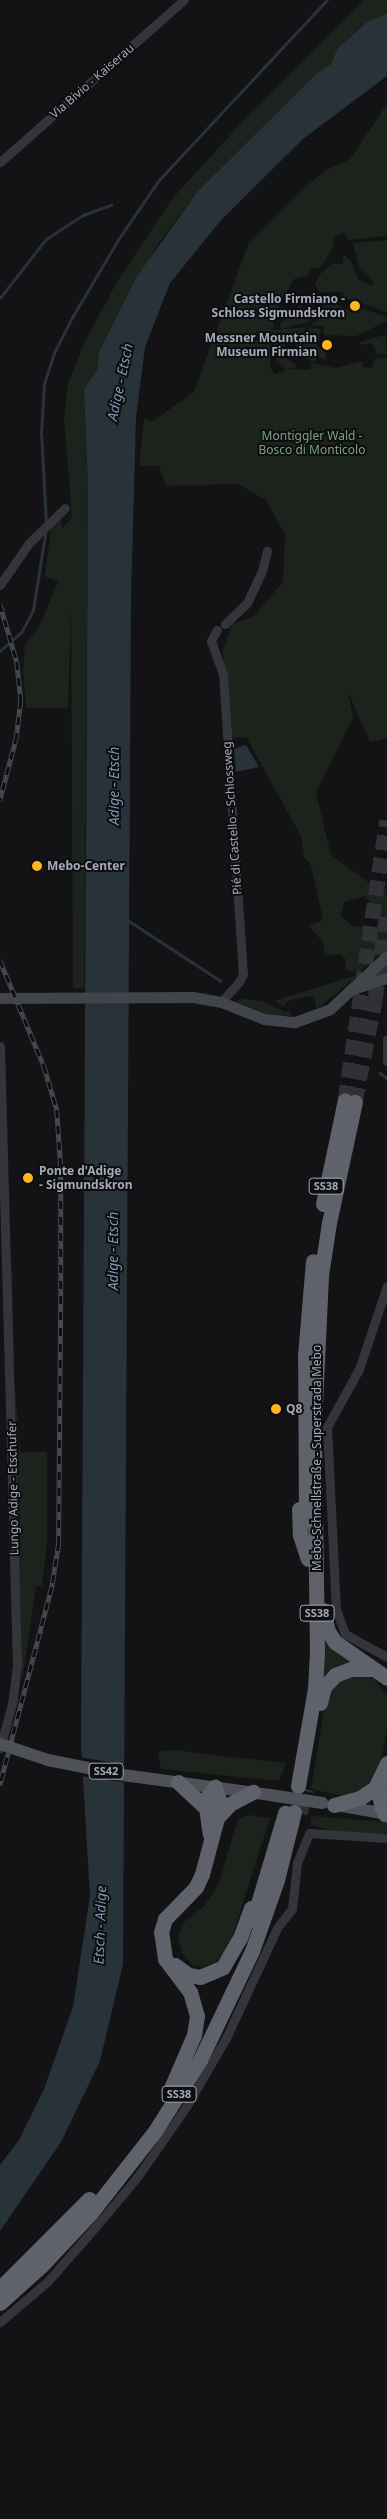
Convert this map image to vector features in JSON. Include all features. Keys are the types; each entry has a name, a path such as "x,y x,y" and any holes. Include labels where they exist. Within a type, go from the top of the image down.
{"highway":[{"name":"Mebo-Schnellstraße - Superstrada Mebo","path":"350,1101 322,1275 315,1438 317,1652 315,1689 299,1786 306,1672 308,1559 304,1407 311,1272 350,1101"},
{"path":"296,1368 303,1289 311,1272"},
{"path":"315,1438 320,1456 324,1619 328,1631 342,1649 382,1674"},
{"path":"295,1449 300,1535 308,1559"},
{"path":"299,1786 324,1687 343,1671 382,1674"},
{"path":"328,1804 368,1794 385,1773"},
{"path":"385,1773 380,1794 386,1813"},
{"path":"172,1781 206,1808"},
{"path":"171,2088 194,2035 197,2016 190,1992 170,1967 162,1950 161,1932 165,1919 196,1887 210,1834 217,1818 219,1800 215,1787 207,1793 206,1808 210,1834"},
{"path":"217,1818 230,1804 253,1792"},
{"path":"162,1950 178,1968 200,1977 216,1972 229,1961 272,1840 291,1813"},
{"name":"SS38","path":"0,2302 90,2214 176,2098 220,2023 252,1951 288,1843 291,1813"},
{"name":"SS38","path":"0,2288 82,2207 116,2166 171,2088 193,2052 230,1978 251,1928 291,1813"}],"main road":[{"path":"0,998 193,997 221,1002 264,1019 295,1022 330,1009 383,960 387,977 352,989"},
{"name":"SS42","path":"0,1746 48,1760 172,1781 386,1813"}],"street":[{"name":"Via Bivio - Kaiserau","path":"0,162 184,0"},
{"path":"0,585 39,531 65,508"},
{"path":"225,624 247,603 262,571 267,551"},
{"name":"Pié di Castello - Schlossweg","path":"216,630 211,641 224,674 243,974 239,982 221,1002"},
{"path":"387,1039 387,1061"},
{"name":"Lungo Adige - Etschufer","path":"0,1046 17,1665 13,1700 0,1746"},
{"path":"387,1286 358,1369 327,1427 336,1609 348,1637 387,1657"},
{"path":"0,2322 48,2280 104,2217 138,2176 186,2107 226,2038 276,1928 292,1908 297,1863 309,1833 319,1832 349,1837 387,1838"}],"green space":[{"path":"364,0 387,0 387,13 367,22 337,49 331,64 317,73 197,192 158,244 99,352 97,370 84,389 88,486 84,988 73,988 71,607 68,708 26,708 23,672 25,645 39,627 58,582 45,576 52,521 60,518 63,528 72,517 64,418 68,384 85,341 117,282 172,199 252,111"},
{"name":"Montiggler Wald - Bosco di Monticolo","path":"387,104 387,236 349,240 344,232 335,237 332,250 320,268 310,268 308,275 294,279 274,313 270,367 275,374 284,371 285,368 276,359 279,353 298,367 288,369 310,370 312,363 335,368 362,361 364,367 372,368 375,358 387,357 387,738 370,742 348,692 353,717 316,793 331,855 368,882 387,890 387,923 378,922 379,916 365,896 344,902 341,916 352,926 387,928 387,947 358,973 346,970 345,958 340,954 325,956 323,942 309,926 323,920 311,865 304,857 301,836 246,737 229,738 223,651 232,624 253,617 283,582 285,535 266,500 238,484 166,486 159,466 139,466 144,418 153,421 194,392 248,245 311,182 329,169 350,159"},
{"path":"387,240 387,312 344,297 342,292 319,292 315,284 321,273 333,263 343,264 343,254 351,261 358,279 373,286 373,281 360,269 353,243"},
{"path":"336,304 346,309 354,306 387,317 387,321 356,336 324,335 324,327 311,325 322,315 323,306"},
{"path":"300,305 311,315 311,321 281,329 280,324"},
{"path":"307,327 296,342 292,339 274,354 273,330"},
{"path":"309,327 321,329 317,346 325,351 327,360 317,357 315,362 291,354"},
{"path":"385,335 387,354 377,355 373,343 360,345 359,342"},
{"path":"360,974 317,1009 314,998 310,996 291,1000 285,1003 286,1007 275,1001"},
{"path":"242,999 262,1001 285,1012 291,1011 291,1016 270,1015 235,1002"},
{"path":"12,1272 14,1375 20,1452 47,1452 47,1542 42,1586 36,1586 22,1683 8,1273"},
{"path":"322,1634 353,1661 322,1678"},
{"path":"367,1676 375,1680 387,1696 387,1731 379,1771 362,1793 342,1796 311,1789 327,1692 336,1683 350,1677"},
{"path":"177,1750 286,1763 279,1781 161,1769 158,1752"},
{"path":"249,1815 270,1818 228,1950 215,1962 201,1967 192,1965 182,1953 178,1938 183,1923 205,1905 219,1883 238,1819"},
{"path":"311,1816 387,1822 387,1833 342,1833 311,1825"}],"water":[{"path":"387,13 387,76 303,139 222,219 170,283 145,347 136,417 131,598 123,1964 100,2061 61,2142 0,2231 0,2165 19,2140 44,2089 73,2007 90,1896 81,1745 88,486 84,389 97,370 99,352 136,278 197,192 317,73 331,64 337,49 367,22"},
{"path":"246,745 259,767 236,772 234,749"}],"pier":[{"path":"79,1757 128,1765 128,1783 80,1776"}],"waterway":[{"path":"46,524 41,433 44,384 55,351 73,316 118,240 159,180 327,0"},
{"path":"0,298 46,239 83,215 111,205"},
{"path":"0,651 22,631 33,610 46,529"},
{"path":"126,919 221,981"},
{"path":"380,1073 387,1078"}],"tunnel":[{"path":"345,1100 387,820"},
{"path":"355,1102 375,1000 387,913"},
{"path":"300,1813 306,1789"}],"railway":[{"path":"0,604 17,662 21,701 17,736 0,801"},
{"path":"0,960 44,1066 57,1110 61,1169 59,1543 52,1587 0,1785"}],"place":[{"name":"Castello Firmiano - Schloss Sigmundskron","path":"355,306"},
{"name":"Messner Mountain Museum Firmian","path":"327,345"},
{"name":"Mebo-Center","path":"37,866"},
{"name":"Ponte d'Adige - Sigmundskron","path":"28,1178"},
{"name":"Q8","path":"276,1409"}],"water label":[{"name":"Adige - Etsch","path":"120,382"},
{"name":"Adige - Etsch","path":"114,786"},
{"name":"Adige - Etsch","path":"113,1251"},
{"name":"Etsch - Adige","path":"100,1925"}]}
